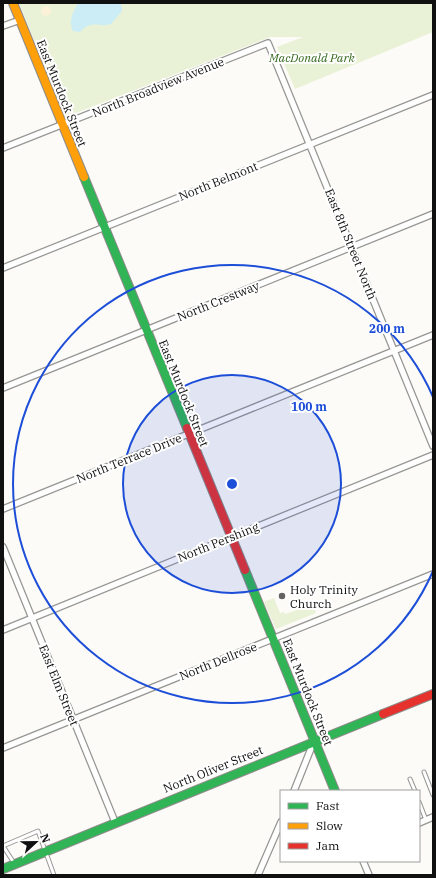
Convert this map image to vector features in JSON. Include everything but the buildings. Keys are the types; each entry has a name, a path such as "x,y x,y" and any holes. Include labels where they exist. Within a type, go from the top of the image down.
{"street":[{"name":"East Murdock Street","path":"13,3 335,790"},
{"path":"3,26 20,20"},
{"name":"North Broadview Avenue","path":"3,148 268,43"},
{"name":"East 8th Street North","path":"268,43 311,144 433,446"},
{"name":"North Belmont","path":"3,268 433,95"},
{"name":"North Crestway","path":"3,388 433,214"},
{"name":"North Terrace Drive","path":"3,510 433,335"},
{"name":"North Pershing","path":"3,630 433,455"},
{"name":"East Elm Street","path":"3,547 115,822"},
{"name":"North Dellrose","path":"3,748 433,574"},
{"name":"North Oliver Street","path":"3,869 314,740 433,694"},
{"path":"294,790 314,740"},
{"path":"420,822 433,817"},
{"path":"258,875 280,824"},
{"path":"363,862 369,875"}],"lane":[{"path":"424,772 433,795"},
{"path":"410,779 415,790"},
{"path":"420,805 426,820"},
{"path":"14,864 3,846 38,831 54,875"}],"green space":[{"name":"MacDonald Park","path":"19,3 433,3 433,32 295,89 277,47 303,37 270,37 66,117"},
{"path":"274,598 280,613 284,612 285,614 297,610 296,607 300,605 302,610 314,605 316,613 276,629 264,602"}],"sand":[{"path":"46,6 51,11 46,16 41,11"}],"water":[{"path":"78,3 121,3 122,11 111,24 92,25 84,28 80,32 73,31 71,20"}],"traffic: fast":[{"path":"84,177 187,428"},
{"path":"245,570 335,790"},
{"path":"3,869 383,714"}],"traffic: slow":[{"path":"13,3 84,177"}],"traffic: jam":[{"path":"187,428 245,570"},
{"path":"383,714 433,694"}],"place":[{"name":"Holy Trinity Church","path":"282,596"}]}
